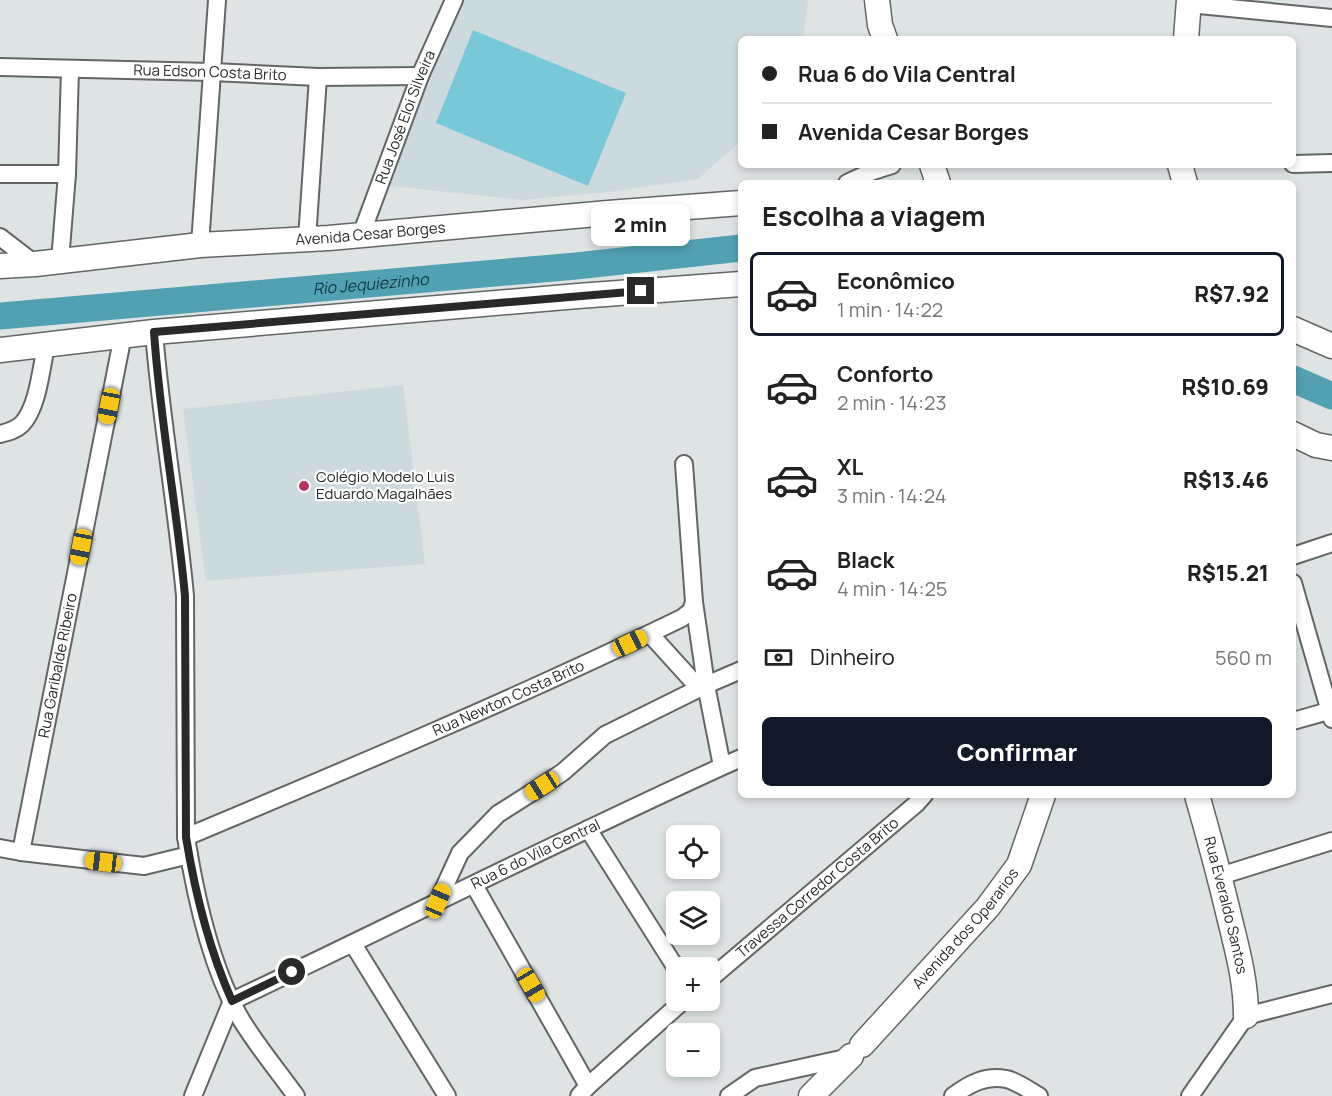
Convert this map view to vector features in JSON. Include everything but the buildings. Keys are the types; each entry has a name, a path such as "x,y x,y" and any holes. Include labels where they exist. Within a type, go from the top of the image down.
{"main road":[{"path":"877,0 884,36"},
{"path":"1186,36 1189,2"},
{"name":"Avenida Cesar Borges","path":"0,266 200,245 362,235 738,203"},
{"path":"0,350 154,332 738,284"},
{"path":"1296,330 1332,346"},
{"path":"1296,435 1316,445 1332,448"},
{"name":"Avenida dos Operarios","path":"811,1096 856,1051 988,907 1019,864 1042,798"},
{"name":"Rua Everaldo Santos","path":"1198,798 1220,876 1242,971 1246,994 1246,1016"}],"street":[{"path":"200,245 217,0"},
{"name":"Rua José Eloi Silveira","path":"362,235 420,76 454,0"},
{"path":"1189,2 1332,18"},
{"name":"Rua Edson Costa Brito","path":"0,67 318,77 420,76"},
{"path":"60,261 67,174 70,69"},
{"path":"307,239 318,77"},
{"path":"1296,164 1332,163"},
{"path":"854,180 882,168"},
{"path":"0,174 67,174"},
{"path":"0,237 35,264"},
{"path":"154,332 185,596 186,837 189,855 217,968 242,1021 296,1096"},
{"name":"Rua Garibalde Ribeiro","path":"21,852 123,335"},
{"path":"0,434 11,432 22,424 30,411 46,346"},
{"path":"684,464 703,687 722,766"},
{"path":"1296,555 1332,543"},
{"path":"1296,593 1331,713 1296,720"},
{"name":"Rua Newton Costa Brito","path":"186,837 371,759 650,634 682,618 691,610 694,602"},
{"path":"650,634 703,687"},
{"path":"438,901 460,854 498,814 562,772 604,735 738,671"},
{"name":"Rua 6 do Vila Central","path":"232,1001 738,759"},
{"name":"Travessa Corredor Costa Brito","path":"720,971 921,798"},
{"path":"588,829 669,957"},
{"path":"1220,876 1332,841"},
{"path":"0,848 144,866 189,855"},
{"path":"474,885 584,1091 672,1011"},
{"path":"353,944 447,1096"},
{"path":"1190,1096 1246,1016 1332,994"},
{"path":"193,1096 232,1001"},
{"path":"729,1096 755,1077 856,1051"},
{"path":"953,1096 983,1079 1007,1079 1039,1096"}],"shaded area":[{"path":"462,0 808,0 803,36 738,36 738,144 698,179 609,192 521,200 383,185"},
{"path":"473,30 626,93 588,186 436,123"},
{"name":"Colégio Modelo Luis Eduardo Magalhães","path":"403,385 425,564 206,581 183,409"}],"waterway":[{"name":"Rio Jequiezinho","path":"0,316 576,266 738,248"},
{"name":"Rio Jequiezinho","path":"1296,380 1332,396"}],"place":[{"name":"Colégio Modelo Luis Eduardo Magalhães","path":"304,486"}],"route":[{"path":"292,972 232,1001 217,968 191,868 186,837 185,596 154,332 641,291"}]}
